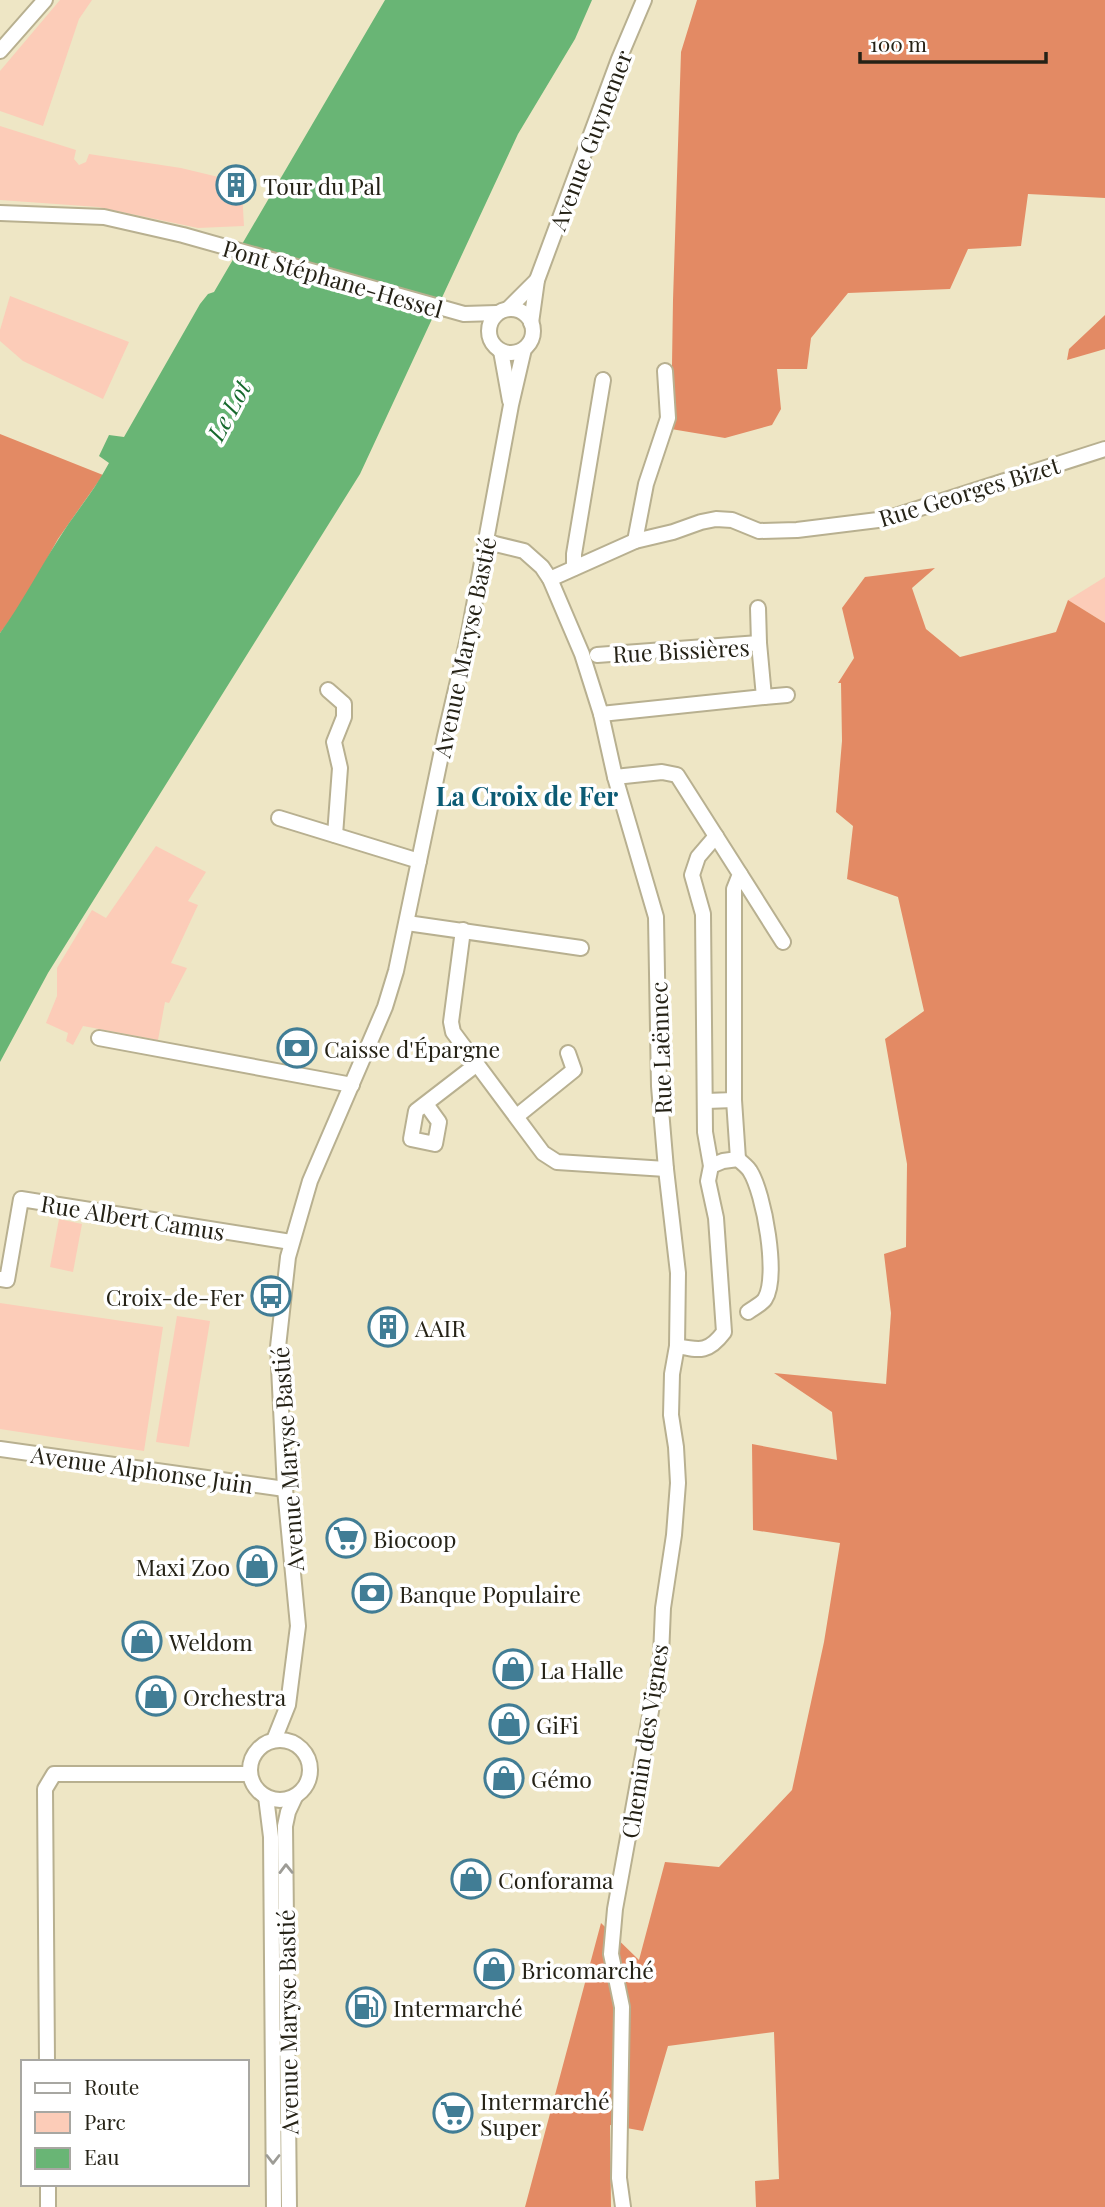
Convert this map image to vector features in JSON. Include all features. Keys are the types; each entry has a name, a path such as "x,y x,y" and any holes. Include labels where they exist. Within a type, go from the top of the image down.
{"street":[{"path":"0,51 45,0"},
{"name":"Avenue Guynemer","path":"531,323 537,280 614,72 644,0"},
{"name":"Pont Stéphane-Hessel","path":"0,213 104,217 203,241 478,319"},
{"name":"Avenue Guynemer","path":"503,311 537,280"},
{"path":"489,334 492,319 503,311"},
{"path":"503,311 522,312 531,323 531,340 524,349 513,353 501,351 491,341 478,319 503,311"},
{"name":"Avenue Maryse Bastié","path":"274,2207 271,1837 266,1797 255,1788 249,1774 249,1766 255,1752 274,1740 288,1705 299,1626 285,1489 278,1346 285,1273 291,1242 310,1181 385,1007 407,923 487,542 511,405 524,349"},
{"name":"Avenue Maryse Bastié","path":"501,351 511,405"},
{"path":"635,541 646,484 668,418 665,371"},
{"path":"574,568 574,554 603,380"},
{"name":"Rue Georges Bizet","path":"550,579 635,541 701,522 732,520 760,531 797,530 886,519 1105,449"},
{"name":"Rue Laënnec","path":"487,542 524,551 542,567 550,579 582,654 601,713 615,777 656,917 659,1086 678,1273 677,1346 672,1374 671,1415 676,1447 677,1494 663,1608"},
{"path":"758,608 759,643"},
{"name":"Rue Bissières","path":"597,654 759,643 764,696"},
{"path":"328,690 344,704 344,718 334,742 340,768 335,835"},
{"path":"601,713 787,695"},
{"path":"615,777 662,772 677,775 783,942"},
{"path":"279,818 419,861"},
{"path":"677,1346 704,1350 716,1343 724,1332 716,1218 708,1181 711,1166 705,1132 703,914 692,875 698,857 716,836"},
{"path":"740,874 734,889 734,1100 738,1159 749,1169 759,1192 768,1231 771,1284 765,1301 748,1312"},
{"path":"407,923 581,948"},
{"path":"463,930 451,1022 453,1032 543,1153 557,1162 666,1169"},
{"path":"99,1038 352,1085"},
{"path":"517,1116 574,1070 568,1053"},
{"path":"426,1104 477,1065"},
{"path":"706,1101 734,1100"},
{"path":"711,1166 738,1159"},
{"name":"Rue Albert Camus","path":"0,1279 7,1280 21,1199 291,1242"},
{"name":"Avenue Alphonse Juin","path":"0,1449 285,1489"},
{"name":"Chemin des Vignes","path":"623,2207 619,2178 622,2007 611,1954 615,1909 661,1656 663,1608"},
{"name":"Avenue Maryse Bastié","path":"288,1705 293,1743 303,1750 310,1767 308,1782 295,1797 285,1826 289,2207"},
{"path":"274,1740 293,1743"},
{"path":"47,2060 44,1788 54,1774 249,1774"},
{"path":"266,1797 280,1801 295,1797"},
{"path":"48,2186 48,2207"}],"green space":[{"path":"60,0 92,0 79,19 43,126 0,111 0,71"},
{"path":"0,126 76,150 74,159 79,165 86,162 89,154 181,168 231,180 230,190 242,191 244,226 198,228 98,207 0,200"},
{"path":"10,296 129,342 103,399 23,361 0,341 0,330"},
{"path":"1105,577 1105,623 1068,600"},
{"path":"156,846 206,872 188,901 198,905 171,963 187,968 169,1003 165,1002 158,1040 83,1026 73,1045 66,1041 68,1033 46,1023 57,996 57,968 92,910 106,918"},
{"path":"59,1219 82,1224 73,1272 50,1267"},
{"path":"0,1303 163,1327 144,1451 0,1429"},
{"path":"177,1316 210,1321 189,1447 156,1442"}],"shaded area":[{"path":"697,0 1105,0 1105,198 1028,194 1021,246 968,249 950,289 848,293 811,338 807,369 777,369 781,409 772,425 725,438 671,429 681,52"},
{"path":"1105,315 1105,349 1067,360 1069,349"},
{"path":"0,434 103,475 58,539 20,607 0,633"},
{"path":"935,568 912,588 926,629 960,657 1056,632 1068,600 1105,623 1105,2207 756,2207 755,2181 779,2179 774,2032 668,2046 643,2131 610,2125 611,2207 525,2207 601,1923 639,1960 665,1862 719,1867 792,1790 824,1642 840,1543 753,1530 752,1444 837,1460 832,1412 774,1373 886,1384 891,1313 884,1254 906,1247 907,1164 885,1039 924,1011 898,897 847,879 853,826 836,812 842,741 841,683 838,683 854,658 842,608 865,577"}],"water":[{"name":"Le Lot","path":"385,0 592,0 575,39 518,134 360,474 48,973 0,1062 0,633 109,463 99,456 109,435 124,437 200,304 208,294 214,292"}],"place":[{"name":"Tour du Pal","path":"236,185"},
{"name":"Caisse d'Épargne","path":"297,1048"},
{"name":"Croix-de-Fer","path":"271,1296"},
{"name":"AAIR","path":"388,1327"},
{"name":"Biocoop","path":"346,1538"},
{"name":"Maxi Zoo","path":"257,1566"},
{"name":"Banque Populaire","path":"372,1593"},
{"name":"Weldom","path":"142,1641"},
{"name":"La Halle","path":"513,1669"},
{"name":"Orchestra","path":"156,1696"},
{"name":"GiFi","path":"509,1724"},
{"name":"Gémo","path":"504,1778"},
{"name":"Conforama","path":"471,1879"},
{"name":"Bricomarché","path":"494,1969"},
{"name":"Intermarché","path":"366,2007"},
{"name":"Intermarché Super","path":"453,2113"}],"district":[{"name":"La Croix de Fer","path":"527,795"}]}
